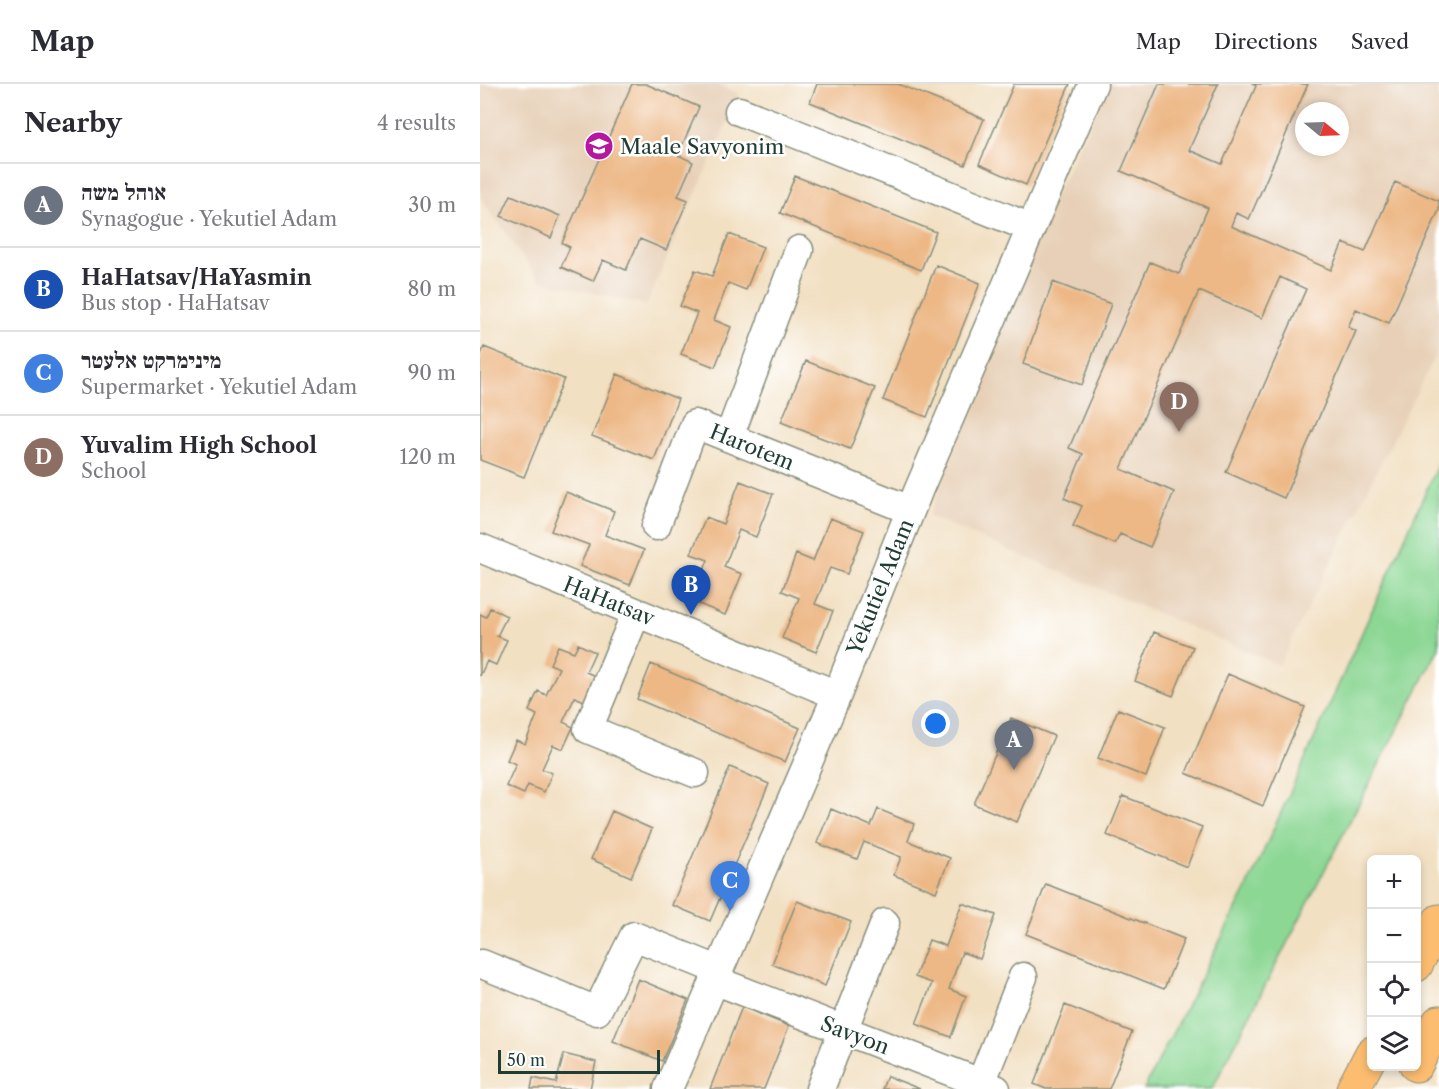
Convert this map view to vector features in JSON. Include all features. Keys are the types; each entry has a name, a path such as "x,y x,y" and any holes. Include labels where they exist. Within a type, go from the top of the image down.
{"main road":[{"path":"1417,963 1439,921"},
{"path":"1421,1056 1439,1022"},
{"path":"1353,1089 1367,1061"},
{"path":"1404,1089 1413,1071"}],"street":[{"name":"Yekutiel Adam","path":"668,1089 837,695 910,510 1029,227 1093,84"},
{"path":"739,111 1029,227"},
{"path":"729,437 799,250"},
{"name":"Harotem","path":"656,526 695,424 910,510"},
{"name":"HaHatsav","path":"480,548 837,695"},
{"path":"636,613 588,729 695,773"},
{"path":"820,1089 885,923"},
{"name":"Savyon","path":"482,964 597,1011 633,936 843,1030 988,1086"},
{"path":"988,1086 1023,977"}],"shaded area":[{"name":"Maale Savyonim","path":"480,84 714,84 740,94 646,305 540,281 480,197"},
{"path":"1110,84 1439,84 1439,348 1279,665 929,516 1043,220"}],"green space":[{"path":"1439,462 1439,648 1212,1089 1144,1089 1246,890"}],"building":[{"path":"632,84 646,84 699,107 678,155 693,162 678,196 688,200 666,250 640,239 626,270 603,260 593,281 561,267 570,247 562,243"},
{"path":"817,84 898,84 984,119 965,165 810,102"},
{"path":"1014,84 1070,84 1026,185 979,164"},
{"path":"1159,84 1218,84 1189,150 1222,164 1256,86 1253,84 1308,84 1300,102 1295,102 1295,114 1249,219 1236,213 1231,226 1331,270 1343,243 1365,252 1395,182 1439,201 1439,210 1389,323 1356,309 1348,327 1356,331 1284,498 1226,472 1306,289 1280,277 1262,318 1199,291 1121,469 1174,492 1150,547 1120,534 1115,544 1073,526 1082,506 1064,498 1083,454 1069,448 1150,262 1179,274 1208,208 1121,171"},
{"path":"795,176 936,232 921,270 780,213"},
{"path":"511,195 560,216 551,238 501,216"},
{"path":"729,234 763,247 746,290 728,283 714,320 731,327 715,367 681,354 697,313 680,306 695,270 712,276"},
{"path":"936,265 980,283 927,417 883,400"},
{"path":"1053,282 1111,304 1082,385 1023,364"},
{"path":"484,347 564,379 524,477 480,460 480,357"},
{"path":"806,361 875,388 850,449 781,422"},
{"path":"617,374 678,399 654,460 592,436"},
{"path":"740,481 773,494 756,537 739,530 724,567 742,574 725,615 692,601 708,560 691,554 706,517 723,524"},
{"path":"566,492 614,511 605,535 644,550 630,585 580,566 589,545 551,531"},
{"path":"830,518 864,531 847,574 830,568 815,604 833,611 816,652 782,638 799,598 782,591 796,554 813,561"},
{"path":"490,608 507,616 497,636 507,640 496,665 487,661 480,676 480,614 486,617"},
{"path":"1154,632 1193,647 1173,696 1135,681"},
{"path":"578,644 595,652 586,672 595,676 584,701 575,697 563,722 573,727 563,749 553,745 542,769 552,773 544,792 528,785 524,794 506,786 516,764 507,760 516,740 525,744 537,715 529,711 538,691 546,695 559,668 550,664 558,646 574,652"},
{"path":"651,664 800,728 785,762 637,699"},
{"path":"1228,674 1305,707 1263,806 1186,773"},
{"path":"1118,709 1165,727 1146,777 1098,758"},
{"path":"1011,718 1054,736 1017,822 974,804"},
{"path":"730,767 769,784 710,921 672,905"},
{"path":"1123,796 1202,827 1187,867 1107,835"},
{"path":"831,809 871,826 878,809 914,824 908,841 950,858 936,892 894,875 901,857 864,842 857,859 817,843"},
{"path":"612,811 652,829 631,877 591,859"},
{"path":"1046,884 1184,939 1164,989 1026,934"},
{"path":"797,901 851,922 825,986 772,964"},
{"path":"962,903 996,915 980,959 962,952 949,989 966,996 951,1037 916,1024 932,983 915,977 929,940 946,946"},
{"path":"638,979 688,1000 662,1061 613,1041"},
{"path":"1065,1005 1132,1032 1109,1089 1046,1089 1034,1084"},
{"path":"742,1007 789,1026 764,1089 710,1089"},
{"path":"564,1054 596,1062 590,1089 531,1089 533,1078 556,1083"},
{"path":"887,1076 920,1089 882,1089"}],"place":[{"name":"Maale Savyonim","path":"599,146"},
{"name":"Yuvalim High School","path":"1179,432"},
{"name":"HaHatsav/HaYasmin","path":"691,615"},
{"name":"אוהל משה","path":"1014,770"},
{"name":"מינימרקט אלעטר","path":"730,911"}]}
